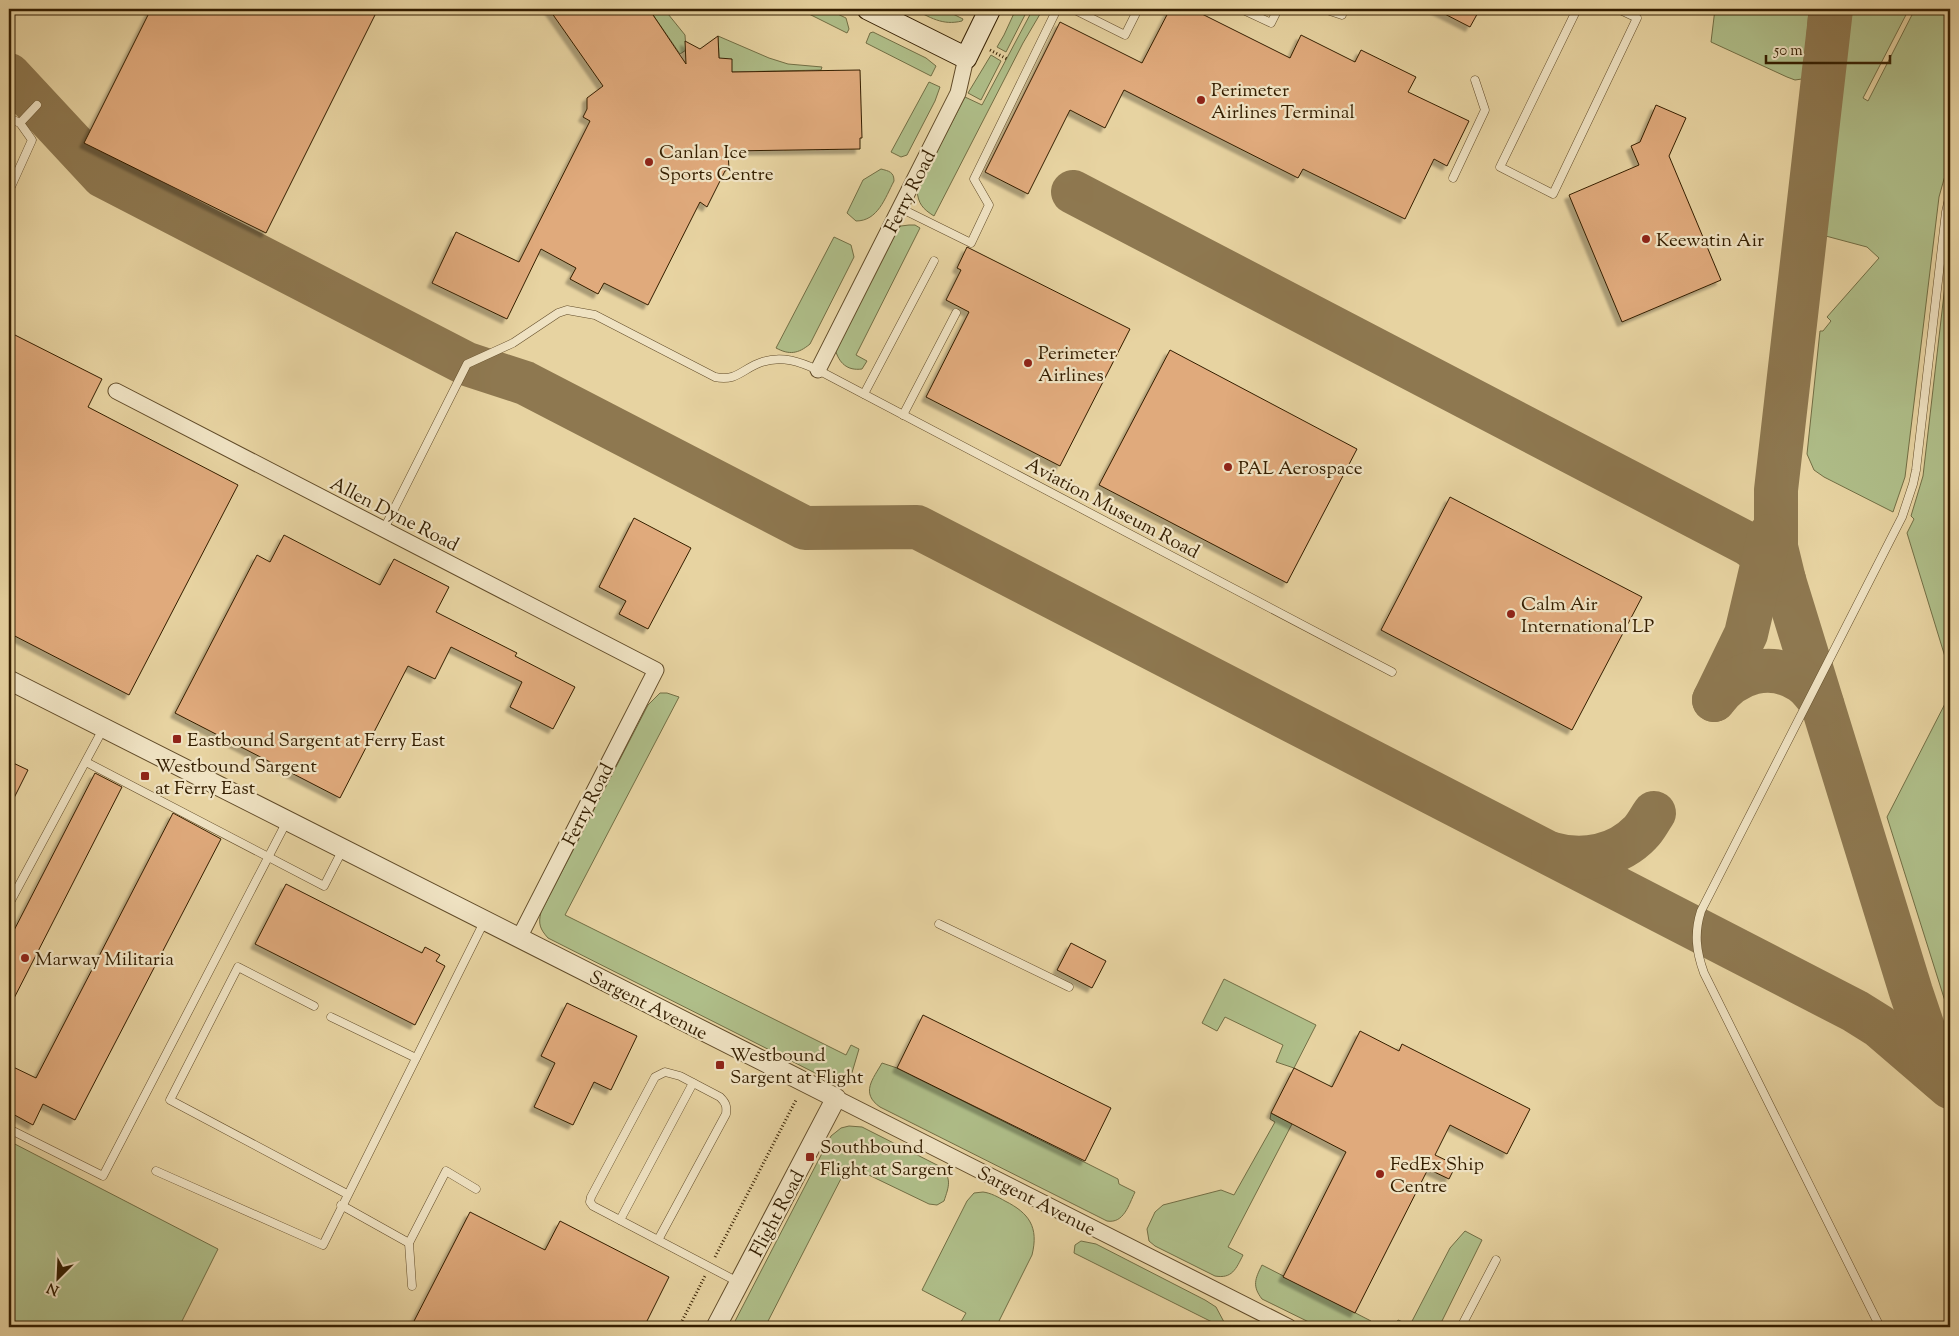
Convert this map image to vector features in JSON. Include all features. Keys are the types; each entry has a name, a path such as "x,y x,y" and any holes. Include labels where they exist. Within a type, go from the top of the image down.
{"main road":[{"path":"868,9 966,58"},
{"name":"Ferry Road","path":"966,58 990,9"}],"street":[{"name":"Ferry Road","path":"818,370 958,93 966,58"},
{"name":"Allen Dyne Road","path":"116,391 656,670"},
{"name":"Ferry Road","path":"519,938 656,670"},
{"name":"Sargent Avenue","path":"9,680 1289,1327"},
{"name":"Flight Road","path":"716,1327 836,1098"}],"lane":[{"path":"900,208 970,242 989,205 974,179 1058,9"},
{"path":"1073,9 1125,34 1138,9"},
{"path":"1241,9 1271,23 1278,9"},
{"path":"1324,9 1342,15"},
{"path":"1577,9 1500,167 1553,194 1637,18 1618,9"},
{"path":"1453,178 1485,110 1475,80"},
{"path":"20,123 36,105"},
{"path":"9,118 20,123 32,140 9,191"},
{"path":"1880,1327 1704,973 1698,958 1695,940 1696,925 1701,911 1907,505 1916,470 1946,212 1950,194"},
{"path":"864,394 934,262"},
{"name":"Aviation Museum Road","path":"384,529 467,364 513,343 567,310 595,315 715,377 725,379 735,377 751,366 772,360 796,361 818,370 1392,672"},
{"path":"903,415 956,313"},
{"path":"9,904 103,728"},
{"path":"86,762 324,886 343,849"},
{"path":"9,1128 103,1176 287,821"},
{"path":"156,1171 323,1245 485,920"},
{"path":"939,924 1069,987"},
{"path":"314,1006 238,967 170,1100 347,1194"},
{"path":"331,1017 416,1058"},
{"path":"658,1240 726,1114 727,1107 725,1101 672,1072 665,1072 655,1078 590,1202 593,1206 740,1283"},
{"path":"620,1220 693,1083"},
{"path":"412,1286 408,1243 446,1171 476,1189"},
{"path":"342,1205 408,1243"},
{"path":"1461,1327 1496,1260"}],"path":[{"path":"678,1327 796,1100"}],"green space":[{"path":"649,9 664,9 685,35 686,50 680,54"},
{"path":"799,9 827,9 846,18 849,29 847,33"},
{"path":"913,9 943,9 963,19 962,21 955,22 942,22"},
{"path":"1016,9 1028,9 1006,52 997,47"},
{"path":"1033,9 1043,9 1023,43 934,216 922,206 917,190 965,97 982,105"},
{"path":"1715,9 1809,9 1802,79 1795,80 1787,77 1711,42"},
{"path":"1849,9 1909,9 1863,98 1868,101 1915,9 1950,9 1950,165 1939,197 1905,477 1893,512 1824,477 1814,470 1807,454 1820,331 1823,331 1831,321 1827,317 1879,258 1867,247 1822,235"},
{"path":"873,32 926,58 936,66 931,76 866,43 870,33"},
{"path":"718,36 788,64 822,67 821,70 732,72 719,58"},
{"path":"991,55 1001,61 981,100 968,93"},
{"path":"929,82 940,87 935,101 907,155 901,157 891,152"},
{"path":"881,169 891,172 894,181 884,201 875,213 864,220 856,221 847,213 863,180"},
{"path":"915,225 920,228 856,355 867,361 862,369 852,369 841,362 835,349 894,233 901,226"},
{"path":"834,237 851,245 854,257 810,344 797,352 785,352 776,348"},
{"path":"1950,242 1950,673 1907,533 1914,519 1911,516 1923,476"},
{"path":"660,693 679,697 565,915 846,1055 851,1045 859,1049 851,1076 841,1083 831,1081 548,938 541,929 541,912 648,705"},
{"path":"1950,694 1950,1017 1887,817"},
{"path":"1224,979 1316,1025 1294,1068 1276,1062 1283,1045 1225,1017 1217,1031 1202,1023"},
{"path":"882,1063 897,1068 1118,1179 1119,1184 1135,1192 1128,1207 1118,1219 1107,1221 880,1107 874,1102 869,1091 872,1080"},
{"path":"1271,1113 1292,1124 1228,1247 1243,1255 1233,1272 1226,1276 1215,1276 1155,1246 1149,1241 1147,1229 1155,1212 1163,1205 1221,1190 1234,1195 1275,1122 1270,1119"},
{"path":"849,1126 862,1127 941,1167 947,1175 949,1183 944,1201 937,1205 929,1204 848,1165 765,1327 732,1327 831,1136 841,1128"},
{"path":"9,1141 218,1249 179,1327 9,1327"},
{"path":"983,1192 994,1195 1026,1216 1033,1229 1034,1245 1032,1255 996,1327 958,1327 966,1313 922,1290 967,1201 974,1193"},
{"path":"1465,1231 1482,1240 1439,1327 1394,1327 1398,1320 1410,1325 1450,1248"},
{"path":"1081,1241 1096,1244 1205,1300 1216,1307 1224,1322 1221,1326 1218,1325 1074,1253 1075,1245"},
{"path":"1262,1265 1371,1321 1369,1327 1319,1327 1262,1299 1257,1290 1256,1282"}],"building":[{"path":"151,9 378,9 266,233 84,143"},
{"name":"Canlan Ice Sports Centre","path":"549,9 649,9 686,64 685,41 700,49 718,36 719,58 732,59 732,72 860,70 862,138 860,138 860,149 728,151 729,169 725,171 707,207 700,202 648,305 604,283 598,294 570,279 576,268 541,249 507,319 432,283 456,232 519,262 590,121 583,117 587,109 587,98 603,86"},
{"path":"1170,9 1192,9 1290,58 1301,35 1355,62 1361,50 1416,77 1408,92 1469,121 1447,166 1434,159 1405,219 1303,169 1298,178 1124,90 1105,128 1070,110 1028,194 985,172 1060,22 1142,63"},
{"path":"1435,9 1480,9 1470,27"},
{"name":"Keewatin Air","path":"1656,105 1686,118 1669,156 1721,280 1622,322 1569,195 1639,165 1631,146 1640,142"},
{"name":"Perimeter Airlines","path":"967,247 1130,329 1060,466 926,397 969,312 946,300 961,270 957,268"},
{"path":"9,332 102,379 88,407 238,485 129,695 9,633"},
{"name":"PAL Aerospace","path":"1170,350 1357,449 1287,583 1099,485"},
{"name":"Calm Air International LP","path":"1450,497 1642,597 1572,730 1381,630"},
{"path":"634,518 691,548 648,629 619,614 626,601 599,587"},
{"path":"284,535 380,585 394,559 449,587 436,612 517,653 515,656 575,687 553,729 510,707 522,682 451,647 435,679 408,666 340,798 175,713 257,555 270,562"},
{"path":"9,761 28,770 9,808"},
{"path":"95,773 122,787 9,1008 9,940"},
{"path":"173,813 221,839 75,1120 43,1104 33,1125 9,1112 9,1065 36,1078"},
{"path":"286,884 422,953 425,947 440,955 436,961 445,966 415,1025 255,944"},
{"path":"1071,943 1106,961 1092,988 1057,970"},
{"path":"567,1003 637,1036 611,1090 594,1082 573,1125 534,1107 555,1063 541,1056"},
{"path":"923,1015 1111,1108 1085,1161 897,1068"},
{"name":"FedEx Ship Centre","path":"1360,1031 1399,1051 1402,1044 1530,1109 1507,1154 1450,1125 1435,1155 1456,1165 1449,1179 1428,1169 1355,1313 1283,1277 1346,1152 1271,1113 1294,1068 1332,1087"},
{"path":"470,1212 545,1250 560,1221 669,1277 644,1327 411,1327"}],"taxiway":[{"path":"1784,580 1776,547 1776,490 1831,9"},
{"path":"9,75 103,176 467,364 525,383 805,528 917,527 1855,1011 1879,1026 1950,1087"},
{"path":"1073,192 1748,544 1765,556 1784,580 1911,992 1940,1078"},
{"path":"1714,700 1746,634 1769,536"},
{"path":"1714,700 1732,682 1754,672 1765,671 1789,675 1801,681 1822,704"},
{"path":"1553,854 1576,858 1611,852 1631,841 1640,833 1654,813"}],"place":[{"name":"Perimeter Airlines Terminal","path":"1201,100"},
{"name":"Canlan Ice Sports Centre","path":"649,162"},
{"name":"Keewatin Air","path":"1646,239"},
{"name":"Perimeter Airlines","path":"1028,363"},
{"name":"PAL Aerospace","path":"1228,467"},
{"name":"Calm Air International LP","path":"1511,614"},
{"name":"Eastbound Sargent at Ferry East","path":"177,739"},
{"name":"Westbound Sargent at Ferry East","path":"145,776"},
{"name":"Marway Militaria","path":"25,958"},
{"name":"Westbound Sargent at Flight","path":"720,1065"},
{"name":"Southbound Flight at Sargent","path":"810,1157"},
{"name":"FedEx Ship Centre","path":"1380,1174"}]}
